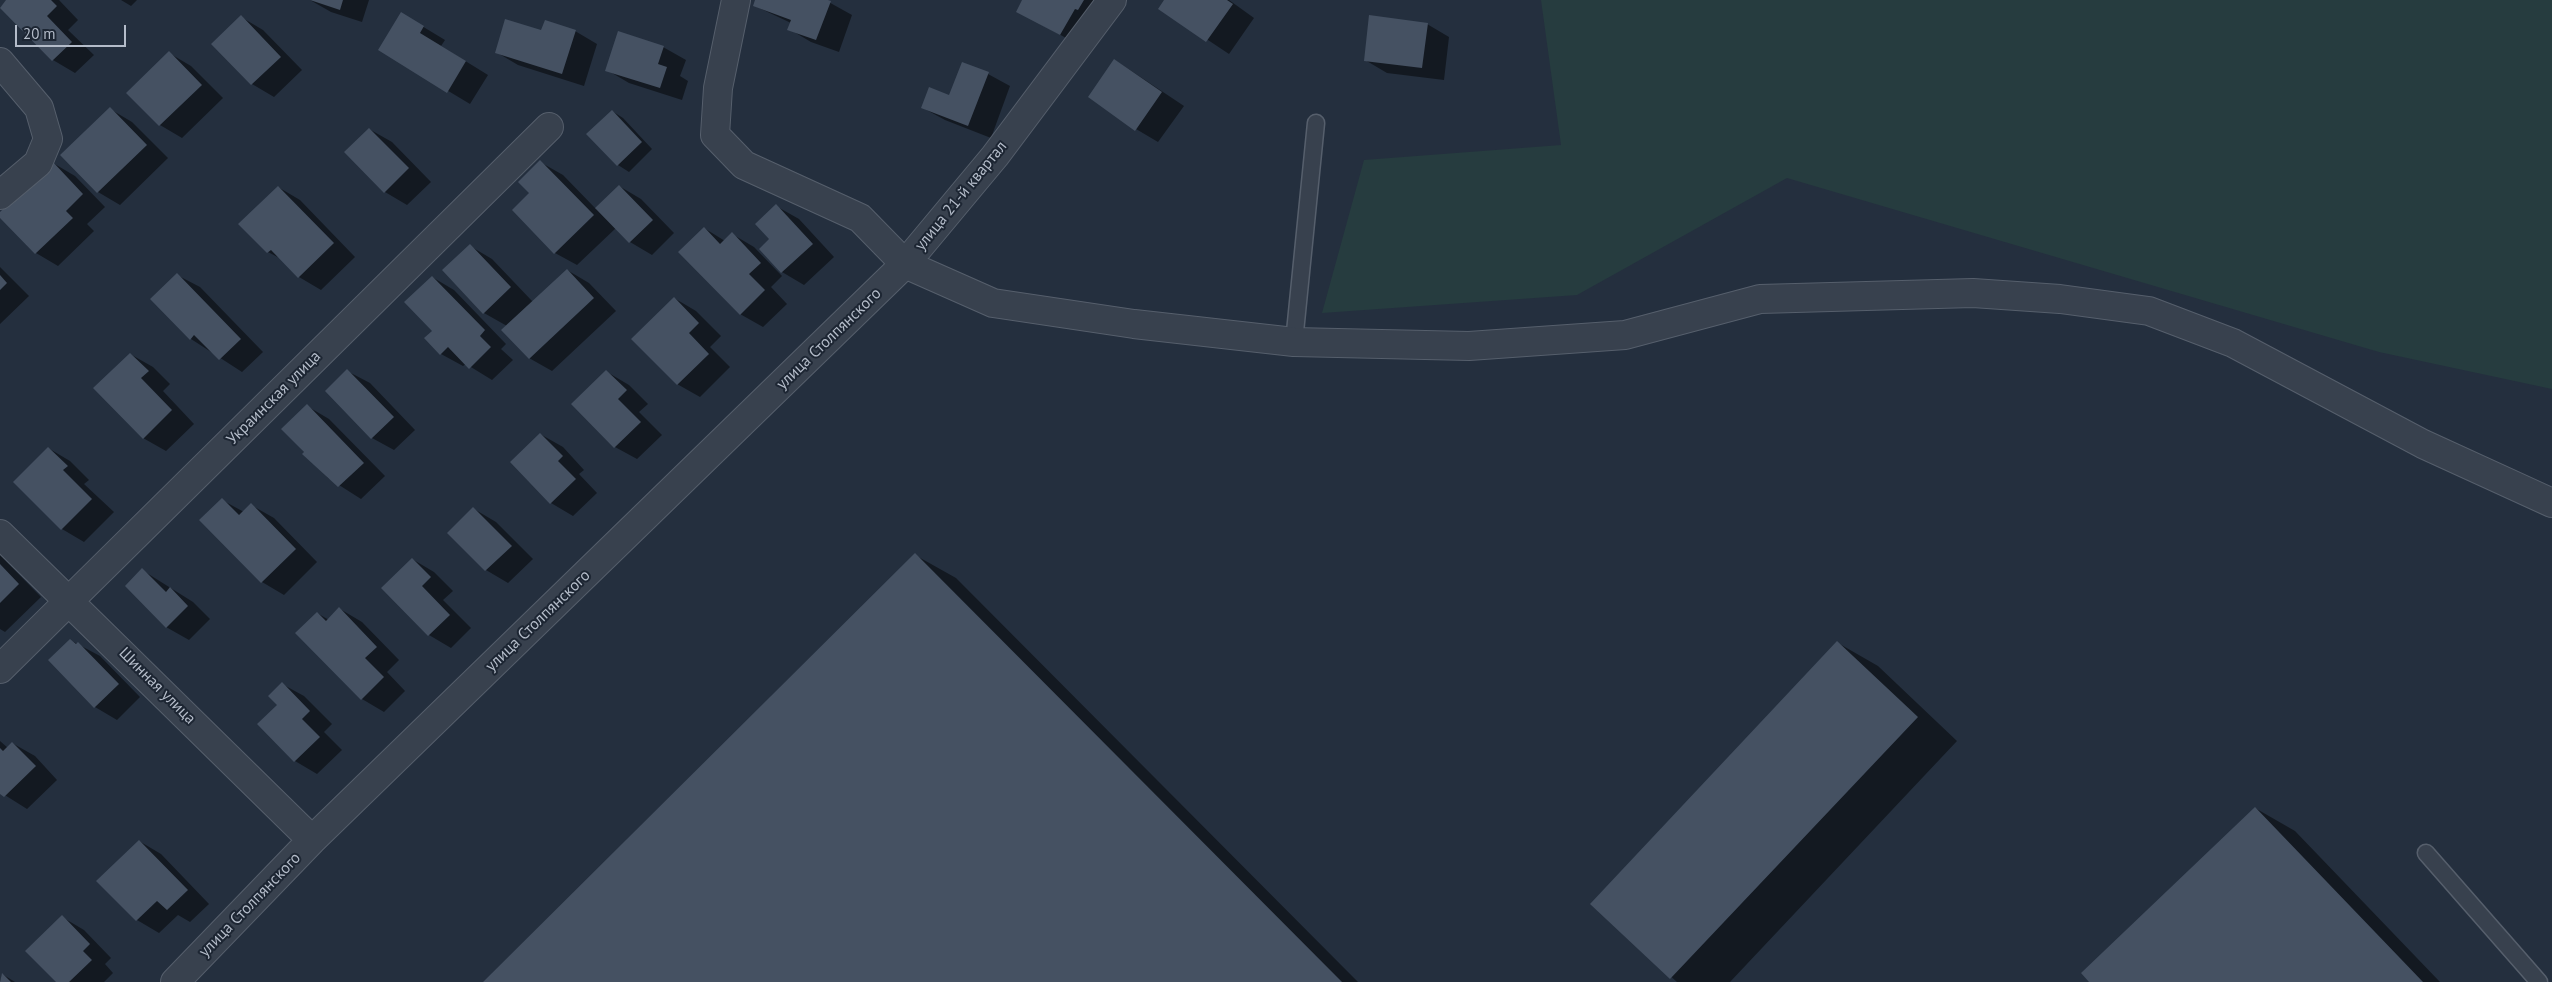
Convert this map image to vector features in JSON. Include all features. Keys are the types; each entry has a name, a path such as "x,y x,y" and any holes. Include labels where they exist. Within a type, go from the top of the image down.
{"street":[{"name":"улица 21-й квартал","path":"736,0 718,88 715,135 744,165 860,218 905,264 995,156 1112,0"},
{"path":"0,62 39,108 48,140 38,163 0,195"},
{"name":"Украинская улица","path":"0,669 549,126"},
{"path":"905,264 993,303 1134,324 1294,342 1469,346 1625,335 1760,300 1973,292 2149,310 2233,343 2423,444 2552,503"},
{"name":"улица Столпянского","path":"176,982 312,840 905,264"},
{"name":"Шинная улица","path":"0,534 70,600 312,840"}],"lane":[{"path":"1294,342 1316,123"},
{"path":"2426,854 2539,982"}],"green space":[{"path":"1541,0 2552,0 2552,389 2379,352 1787,178 1577,295 1322,313 1364,160 1561,145"}],"building":[{"path":"6,0 51,0 57,6 47,16 72,42 52,61 0,8"},
{"path":"310,0 343,0 340,10"},
{"path":"755,0 831,1 816,40 787,30 791,20 753,6"},
{"path":"1022,0 1084,0 1078,10 1075,9 1060,35 1016,12"},
{"path":"1164,0 1227,0 1233,4 1206,42 1158,9"},
{"path":"401,12 424,26 420,33 466,61 447,93 378,50"},
{"path":"241,15 281,57 251,85 211,44"},
{"path":"1369,15 1428,23 1422,68 1364,61"},
{"path":"505,19 541,30 545,20 576,30 562,74 495,53"},
{"path":"618,31 664,46 658,64 667,67 660,88 605,71"},
{"path":"169,51 202,85 159,126 126,93"},
{"path":"1114,59 1162,92 1135,131 1088,97"},
{"path":"962,62 989,72 968,126 921,108 929,87 949,95"},
{"path":"110,107 147,145 97,193 60,155"},
{"path":"612,110 642,142 617,166 586,134"},
{"path":"369,128 409,168 384,193 344,152"},
{"path":"540,160 594,215 554,254 512,210 529,193 518,182"},
{"path":"52,161 83,194 66,211 73,218 35,254 0,218 0,212"},
{"path":"619,185 653,220 629,243 595,208"},
{"path":"278,186 334,243 298,278 271,250 267,253 238,224"},
{"path":"776,204 813,244 781,273 759,249 769,239 755,224"},
{"path":"704,227 720,244 732,232 761,263 749,274 765,290 740,315 678,252"},
{"path":"470,244 511,287 483,314 442,270"},
{"path":"567,269 594,298 529,359 501,330"},
{"path":"177,273 241,339 219,360 194,335 190,340 150,299"},
{"path":"0,275 7,283 0,290"},
{"path":"432,276 485,330 480,336 491,347 469,369 448,347 440,355 424,338 432,331 404,302"},
{"path":"674,297 699,323 689,333 709,354 677,385 631,339"},
{"path":"130,353 149,371 141,378 172,410 143,439 93,388"},
{"path":"347,369 394,417 371,439 325,391"},
{"path":"606,370 627,390 618,399 641,422 614,448 571,404"},
{"path":"307,404 364,463 338,487 302,454 304,452 281,429"},
{"path":"540,433 563,456 558,461 576,479 550,504 510,462"},
{"path":"48,447 68,466 63,470 92,499 61,530 13,482"},
{"path":"222,498 239,515 251,503 296,549 261,583 199,520"},
{"path":"473,507 512,546 485,571 447,533"},
{"path":"915,553 1342,982 483,982"},
{"path":"412,558 431,577 422,586 450,615 428,636 381,588"},
{"path":"0,564 19,584 0,603"},
{"path":"142,568 166,592 170,587 188,606 166,628 125,586"},
{"path":"339,607 377,647 365,658 384,677 361,700 295,633 317,612 326,621"},
{"path":"70,639 76,644 78,642 119,684 94,708 48,660"},
{"path":"1837,641 1918,717 1670,979 1590,904"},
{"path":"282,682 310,711 302,719 320,737 294,762 257,724 277,705 268,696"},
{"path":"12,742 36,766 4,797 0,794 0,748 3,751"},
{"path":"2255,807 2423,982 2089,982 2081,973"},
{"path":"139,840 188,890 167,910 157,901 136,921 96,881"},
{"path":"62,915 90,944 83,951 92,960 69,982 56,982 25,951"},
{"path":"2,973 11,982 0,982"}]}
